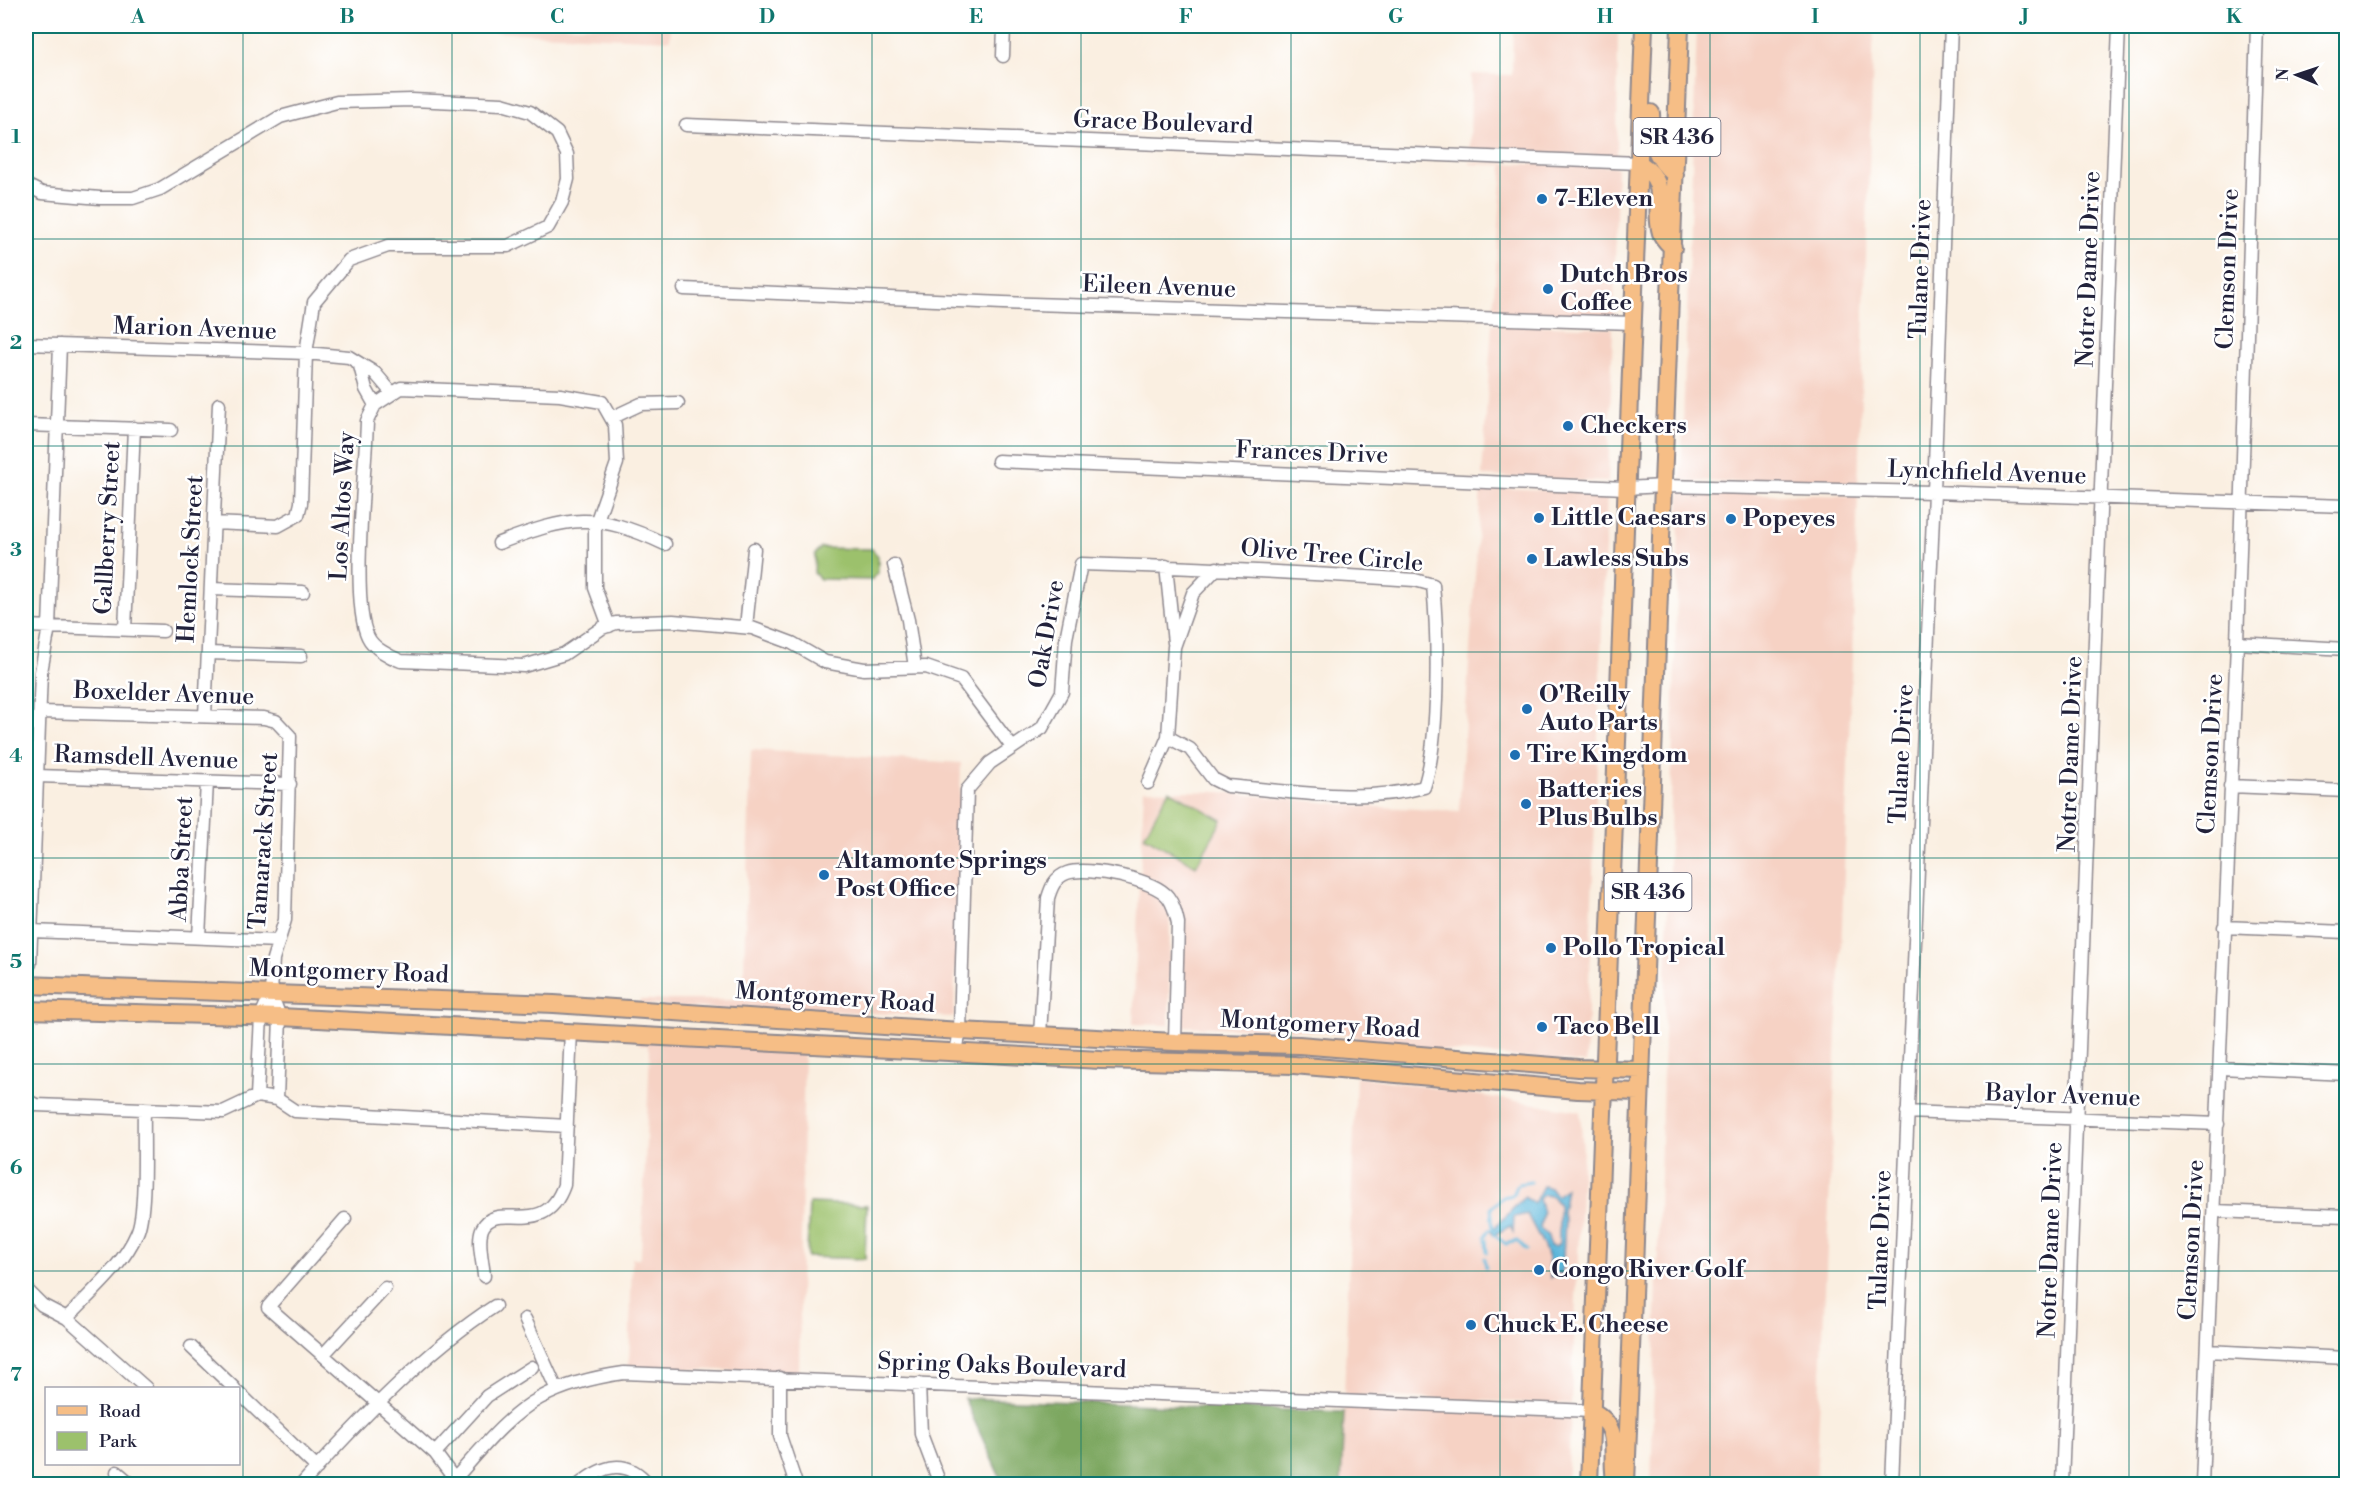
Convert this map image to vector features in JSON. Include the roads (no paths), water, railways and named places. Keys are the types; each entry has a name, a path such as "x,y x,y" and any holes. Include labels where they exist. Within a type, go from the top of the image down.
{"main road":[{"name":"SR 436","path":"1626,1485 1680,26"},
{"name":"SR 436","path":"1589,1485 1644,32"},
{"path":"1644,32 1655,148 1658,158 1675,175"},
{"path":"1640,163 1653,172 1659,186 1661,234 1673,248"},
{"name":"Montgomery Road","path":"26,985 445,1000 960,1031 1176,1042 1299,1045 1641,1070"},
{"path":"444,1025 445,1000"},
{"name":"Montgomery Road","path":"26,1010 261,1016 1101,1060 1294,1065 1640,1092"},
{"path":"730,1040 747,1017"},
{"path":"1101,1060 1124,1055 1148,1056 1162,1053 1176,1042"},
{"path":"1592,1411 1604,1417 1609,1424 1614,1441 1616,1485"}],"street":[{"path":"1003,56 1004,26"},
{"name":"Tulane Drive","path":"1892,1485 1934,492 1951,26"},
{"name":"Notre Dame Drive","path":"2062,1485 2119,26"},
{"name":"Clemson Drive","path":"2202,1485 2237,643 2257,26"},
{"path":"26,185 42,193 100,198 133,198 160,189 280,117 337,102 412,100 502,104 530,112 556,133 567,154 568,178 562,202 548,227 508,246 388,246 350,260 314,302 306,353 301,503 298,515 278,526 214,523"},
{"name":"Grace Boulevard","path":"686,125 1640,163"},
{"name":"Eileen Avenue","path":"684,289 1015,303 1633,323"},
{"name":"Marion Avenue","path":"26,344 306,353 349,357 360,366 375,373 392,393"},
{"path":"30,964 41,672 49,627 60,345"},
{"path":"360,366 366,388 375,405"},
{"name":"Los Altos Way","path":"611,417 602,402 560,395 401,388 375,405 367,422 360,605 368,638 390,657 400,661 524,666 564,654 609,626 673,621 746,627 792,643 825,662 864,669 926,667 961,679 1012,747"},
{"path":"609,626 595,588 597,519 617,463 615,424 611,417 641,404 678,403"},
{"name":"Hemlock Street","path":"205,716 219,404"},
{"path":"26,425 171,430"},
{"name":"Gallberry Street","path":"125,628 134,428"},
{"name":"Frances Drive","path":"998,461 1625,488"},
{"name":"Lynchfield Avenue","path":"1625,488 1664,486 1934,492 2346,507"},
{"path":"499,543 543,527 597,519 637,530 665,544"},
{"path":"746,627 754,549"},
{"name":"Oak Drive","path":"956,1052 960,1031 967,790 990,763 1042,728 1062,692 1066,639 1082,564 1166,566"},
{"path":"894,565 908,620 915,667"},
{"path":"1166,566 1174,648"},
{"name":"Olive Tree Circle","path":"1166,566 1415,580 1433,585 1435,690 1431,767 1424,787 1398,794 1342,795 1227,786 1213,779 1190,749 1168,737"},
{"name":"Olive Tree Circle","path":"1148,783 1168,737 1174,648 1193,593 1217,568"},
{"path":"211,589 303,592"},
{"path":"26,626 163,631"},
{"path":"2237,643 2346,648"},
{"path":"208,653 301,656"},
{"name":"Boxelder Avenue","path":"40,712 264,718 276,721 285,728"},
{"name":"Tamarack Street","path":"257,1096 261,1016 271,993 273,959 285,920 291,747 290,736 285,728"},
{"name":"Ramsdell Avenue","path":"37,776 290,784"},
{"name":"Abba Street","path":"199,938 207,782"},
{"path":"2230,786 2346,791"},
{"path":"1040,1035 1048,898 1057,879 1065,873 1075,872 1137,880 1152,885 1168,897 1176,910 1178,924 1176,1042"},
{"path":"2224,927 2346,932"},
{"path":"32,931 279,941"},
{"name":"Tamarack Street","path":"271,993 280,1017 277,1099"},
{"path":"484,1276 480,1244 482,1230 489,1220 500,1216 538,1216 558,1200 564,1185 571,1031"},
{"path":"2220,1068 2346,1074"},
{"path":"26,1100 36,1105 223,1112 257,1096 277,1099 295,1111 567,1126"},
{"path":"67,1318 125,1255 138,1232 141,1212 144,1109"},
{"name":"Baylor Avenue","path":"1907,1112 2218,1124"},
{"path":"2214,1211 2346,1216"},
{"path":"345,1219 268,1307 435,1453 454,1483"},
{"path":"323,1355 385,1288"},
{"path":"26,1289 42,1305 67,1318 144,1387"},
{"path":"303,1485 379,1405 459,1329 495,1306"},
{"path":"525,1319 558,1390"},
{"path":"191,1347 232,1387"},
{"path":"2208,1351 2346,1358"},
{"path":"435,1453 487,1396 532,1367"},
{"name":"Spring Oaks Boulevard","path":"454,1483 521,1413 538,1399 598,1377 624,1373 1592,1411"},
{"path":"780,1378 778,1417 780,1436 796,1485"},
{"path":"919,1384 921,1434 940,1485"},
{"path":"240,1394 317,1468"},
{"path":"580,1485 592,1474 607,1468 626,1468 639,1473 648,1485"},
{"path":"117,1472 130,1485"}],"water":[{"path":"1543,1186 1550,1188 1557,1196 1566,1188 1562,1212 1565,1220 1562,1276 1559,1272 1550,1278 1546,1252 1527,1214 1514,1217 1513,1232 1510,1226 1494,1235 1491,1232 1524,1197 1534,1203","holes":["1543,1195 1552,1196 1559,1205 1559,1244 1555,1247 1550,1246 1548,1236 1540,1228 1543,1213 1539,1199"]}],"waterway":[{"path":"1485,1236 1489,1230 1493,1230 1491,1208 1503,1197 1513,1195 1518,1184 1531,1182"},
{"path":"1494,1235 1506,1244 1517,1241 1526,1250"},
{"path":"1486,1239 1487,1253"},
{"path":"1485,1258 1486,1267"}],"place":[{"name":"7-Eleven","path":"1542,199"},
{"name":"Dutch Bros Coffee","path":"1548,289"},
{"name":"Checkers","path":"1568,426"},
{"name":"Little Caesars","path":"1539,518"},
{"name":"Popeyes","path":"1731,519"},
{"name":"Lawless Subs","path":"1532,559"},
{"name":"O'Reilly Auto Parts","path":"1527,709"},
{"name":"Tire Kingdom","path":"1515,755"},
{"name":"Batteries Plus Bulbs","path":"1526,804"},
{"name":"Altamonte Springs Post Office","path":"824,875"},
{"name":"Pollo Tropical","path":"1551,948"},
{"name":"Taco Bell","path":"1542,1027"},
{"name":"Congo River Golf","path":"1539,1270"},
{"name":"Chuck E. Cheese","path":"1471,1325"}]}
